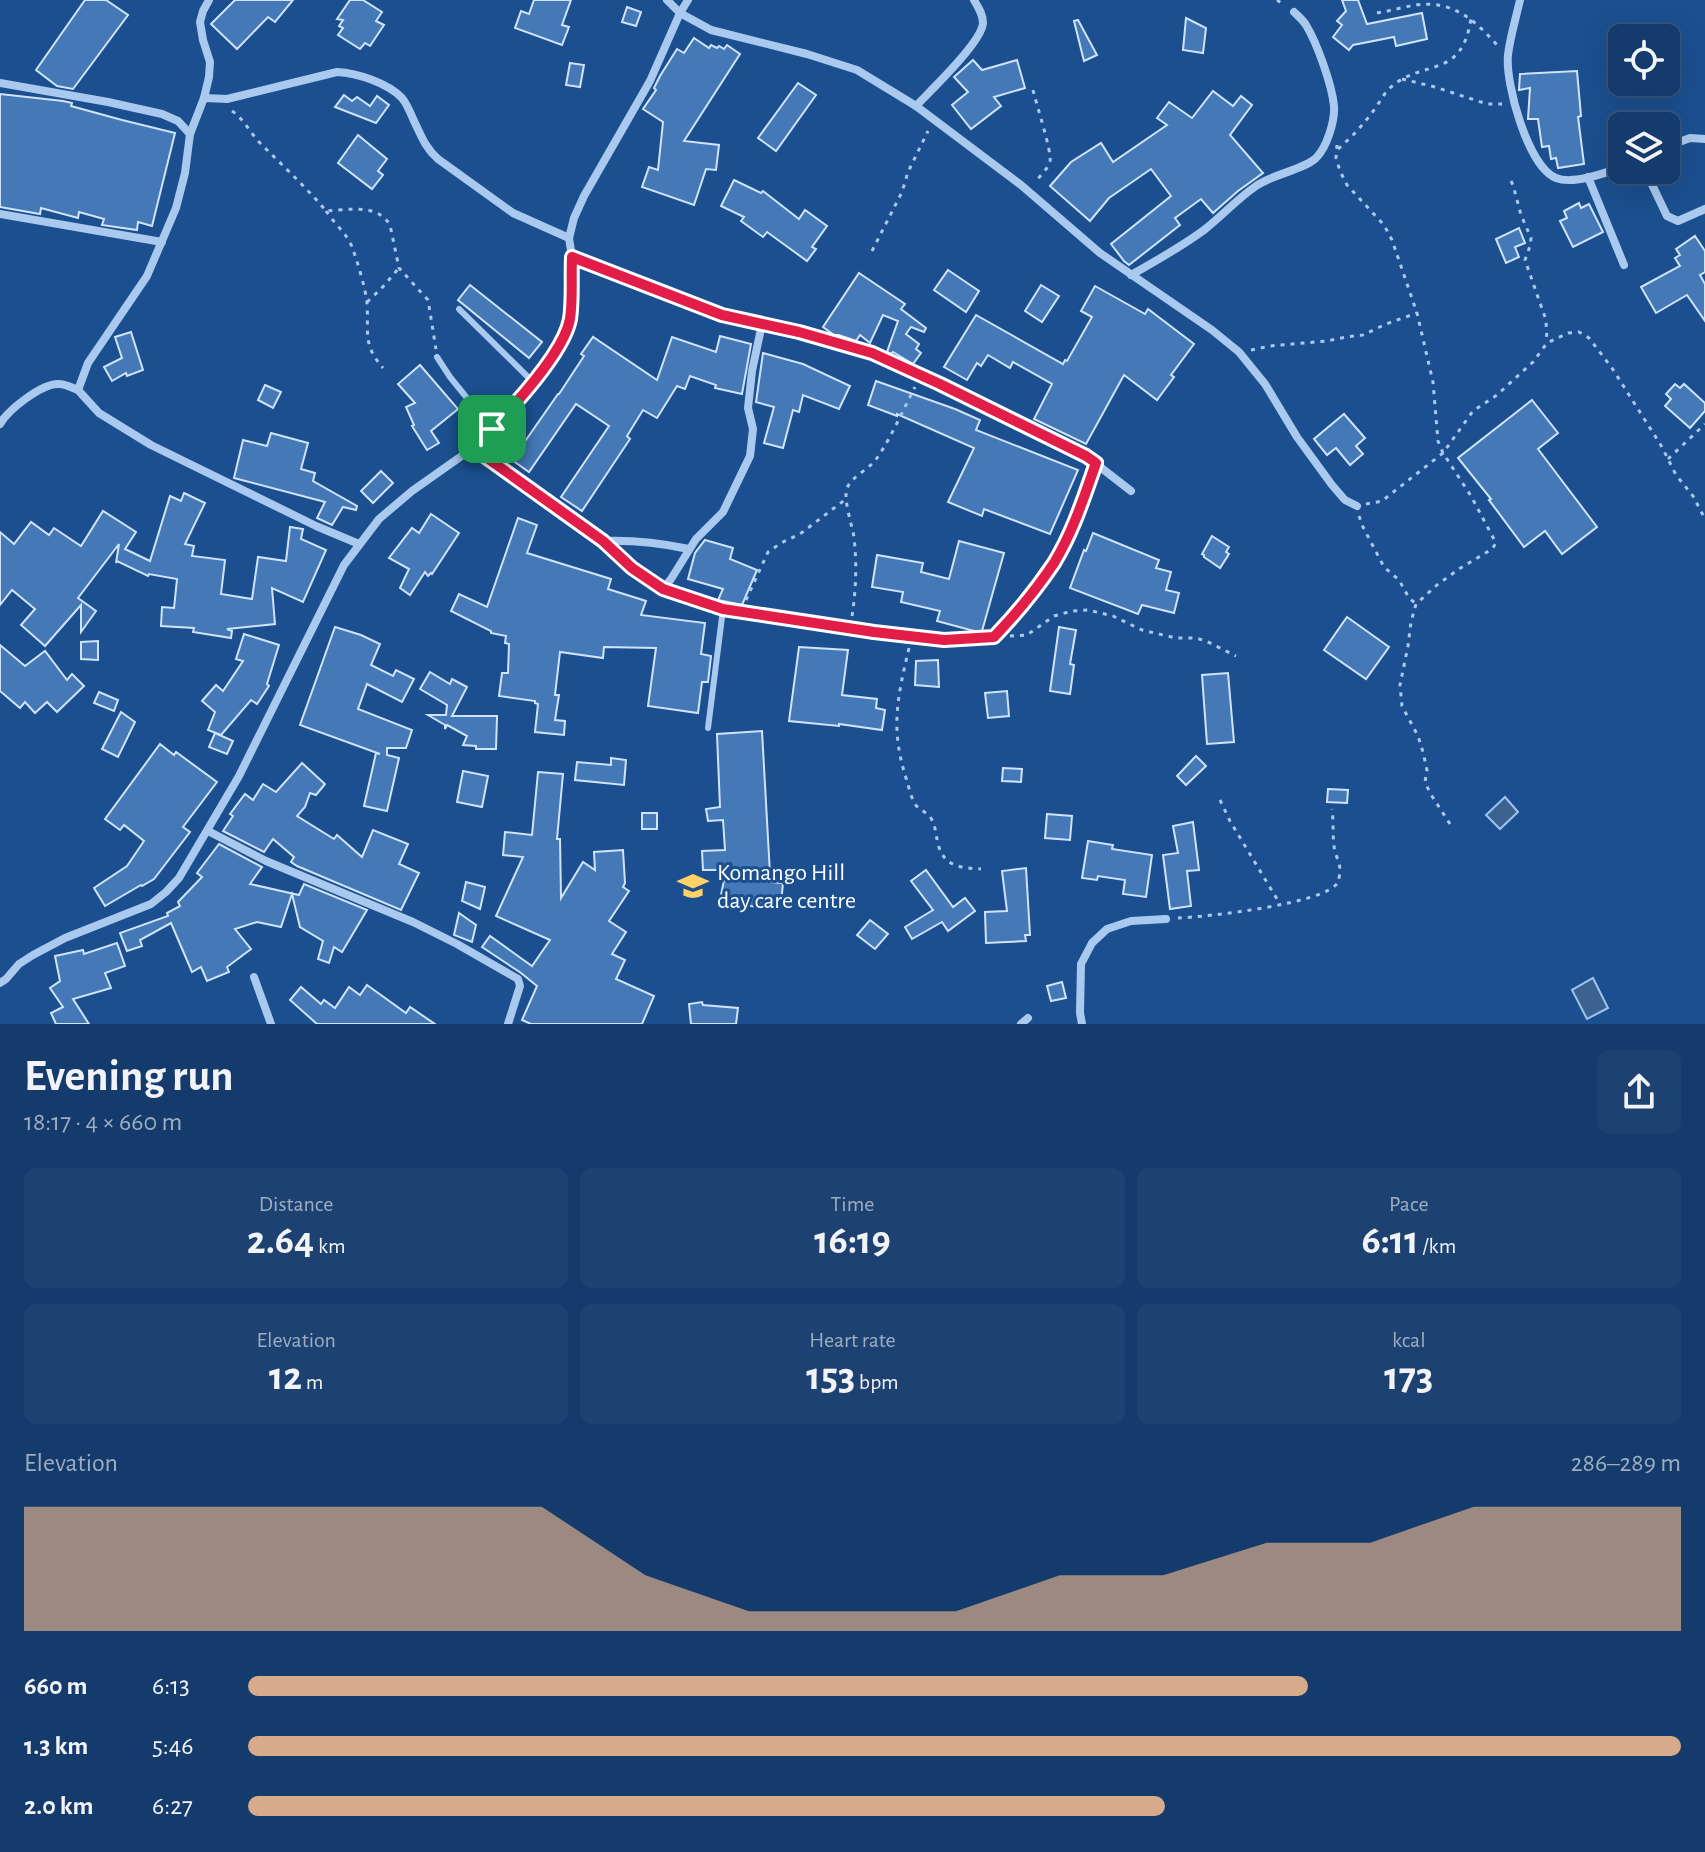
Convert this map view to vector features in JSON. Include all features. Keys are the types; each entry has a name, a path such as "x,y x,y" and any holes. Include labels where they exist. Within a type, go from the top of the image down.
{"street":[{"path":"78,390 88,363 147,276 176,208 190,134 209,77 210,62 200,22 209,0"},
{"path":"667,0 680,13 711,30 857,70 916,106 1027,191 1100,253 1239,352 1265,384 1297,437 1332,485 1345,500 1357,506"},
{"path":"0,983 19,964 55,943 151,904 179,878 258,738 344,565 359,544 379,519 412,491 473,448 560,347 570,320 572,257 569,238 574,218 650,81 688,0"},
{"path":"916,106 980,34 983,22 974,0"},
{"path":"1520,0 1508,57 1510,86 1534,158 1543,171 1568,181 1608,171"},
{"path":"1131,275 1203,230 1255,187 1272,177 1306,165 1317,157 1331,126 1334,108 1322,62 1305,23 1294,12"},
{"path":"204,98 227,99 337,72 352,73 379,83 402,98 429,152 513,213 569,238"},
{"path":"0,83 162,114 178,121 190,134"},
{"path":"1680,142 1690,138 1705,139"},
{"path":"1588,177 1624,265"},
{"path":"1652,184 1667,216 1678,221 1705,209"},
{"path":"0,214 162,242"},
{"path":"572,257 722,315 799,332 872,353 1086,456 1131,491"},
{"path":"663,589 696,539 723,512 750,456 753,429 748,408 762,324"},
{"path":"0,424 5,415 46,386 60,384 78,390 99,413 151,445 359,544"},
{"path":"473,448 603,541 632,568 663,589 723,609 944,640 994,637 1020,610 1055,561 1078,516 1096,463"},
{"path":"603,541 632,540 689,549"},
{"path":"208,831 266,861 413,922 518,979 520,986 508,1024"},
{"path":"1082,1024 1081,964 1092,943 1107,929 1131,921 1166,919"},
{"path":"254,977 271,1024"}],"lane":[{"path":"459,309 533,382"},
{"path":"437,357 492,429"},
{"path":"708,728 723,609"}],"path":[{"path":"1377,13 1417,4 1444,5 1471,18 1508,57"},
{"path":"1338,149 1356,134 1387,90 1401,79 1446,64 1469,35 1471,18"},
{"path":"1401,79 1487,104 1514,102"},
{"path":"1027,191 1050,164 1051,155 1033,90"},
{"path":"231,110 259,143 306,187 349,240 367,302 367,335 371,355 383,368"},
{"path":"872,251 933,120"},
{"path":"1331,126 1336,138 1336,158 1340,171 1347,185 1384,225 1417,313 1433,382 1438,441 1496,543 1416,604 1400,685 1402,706 1423,752 1427,770 1425,782 1450,824"},
{"path":"1511,181 1531,238 1525,260 1546,320 1547,343"},
{"path":"326,211 361,210 377,212 386,218 399,268 428,300 437,357"},
{"path":"367,302 399,268"},
{"path":"1239,352 1363,335 1417,313"},
{"path":"1416,604 1399,580 1384,567 1363,527 1357,506 1382,501 1443,453 1473,411 1497,395 1533,362 1547,343 1568,333 1579,332 1589,338 1612,368 1705,519"},
{"path":"851,628 856,571 847,488 876,460 920,375"},
{"path":"1668,459 1705,424"},
{"path":"742,612 768,552 810,527 847,498"},
{"path":"994,637 1027,635 1054,616 1088,610 1113,616 1142,630 1206,641 1236,656"},
{"path":"911,636 896,709 898,755 916,805 930,815 941,854 946,861 963,868 981,869"},
{"path":"1220,800 1280,904"},
{"path":"1166,919 1280,904 1329,891 1339,880 1340,869 1335,850 1332,809"}],"water":[{"path":"1505,797 1518,812 1500,829 1486,815"},
{"path":"1593,978 1608,1008 1587,1019 1572,990"}],"building":[{"path":"85,0 106,0 128,15 73,89 57,86 36,70"},
{"path":"235,0 293,0 275,22 268,17 237,49 211,24"},
{"path":"350,0 363,0 382,12 376,21 384,25 370,46 365,43 360,49 338,35 343,28 339,26 343,20 337,19"},
{"path":"534,0 571,0 562,25 569,27 562,45 515,28 521,11 529,14"},
{"path":"1342,0 1358,0 1367,24 1422,13 1427,39 1396,46 1394,37 1353,45 1349,50 1333,37 1342,25 1337,21 1346,11"},
{"path":"627,7 641,12 636,26 622,22"},
{"path":"1186,18 1206,28 1203,53 1183,50"},
{"path":"1078,20 1097,55 1084,61 1074,21"},
{"path":"694,38 709,48 711,45 724,49 727,45 740,54 684,141 719,145 716,170 706,169 694,205 642,187 649,167 658,170 663,122 643,109 677,49 684,53"},
{"path":"973,60 982,70 1017,60 1025,88 994,97 1001,106 971,129 952,105 968,92 954,77"},
{"path":"570,63 584,65 580,87 566,85"},
{"path":"1577,71 1581,116 1578,117 1584,164 1558,168 1556,158 1551,159 1549,146 1542,147 1538,119 1528,119 1530,88 1519,90 1520,74"},
{"path":"798,83 816,95 776,151 758,138"},
{"path":"1213,91 1233,106 1241,96 1252,105 1230,135 1263,173 1213,213 1201,199 1175,218 1180,225 1129,265 1111,244 1171,196 1151,169 1109,198 1090,221 1050,186 1071,162 1101,143 1113,162 1167,125 1157,118 1169,102 1192,118"},
{"path":"0,94 72,103 71,106 175,133 152,226 138,222 137,230 102,225 104,219 79,212 78,218 41,208 40,214 0,207"},
{"path":"344,95 352,101 357,97 370,106 377,96 389,105 376,123 335,107"},
{"path":"358,135 387,159 378,171 383,175 372,189 338,163"},
{"path":"734,180 761,193 763,191 799,219 805,210 827,226 812,247 816,249 807,261 767,232 763,237 741,221 744,217 721,206"},
{"path":"1579,203 1581,208 1589,204 1603,232 1573,247 1560,221 1567,218 1564,211"},
{"path":"1519,228 1525,243 1515,247 1519,257 1506,263 1496,239"},
{"path":"1695,236 1705,251 1705,272 1700,275 1705,284 1705,321 1687,295 1656,313 1641,287 1680,266 1675,258 1680,255 1676,249"},
{"path":"948,270 979,291 966,312 934,290"},
{"path":"859,273 905,304 901,309 926,328 924,332 911,327 906,334 919,344 916,349 921,353 913,364 893,352 887,352 898,321 883,315 870,343 860,335 856,341 834,335 823,327"},
{"path":"470,285 542,342 529,358 458,300"},
{"path":"1041,285 1059,296 1042,322 1025,311"},
{"path":"1095,286 1145,314 1148,309 1194,344 1157,400 1124,375 1086,444 1034,419 1052,384 1013,362 1010,368 988,355 981,366 977,363 967,380 944,367 976,315 1063,364 1092,317 1081,311"},
{"path":"131,332 143,370 127,376 126,373 112,381 104,367 122,358 115,337"},
{"path":"720,336 751,344 742,394 715,388 716,385 690,376 685,389 677,386 657,418 643,410 627,436 630,439 582,511 561,497 609,426 576,404 529,472 512,460 559,394 593,337 657,380 672,337 716,352"},
{"path":"763,353 803,364 850,386 839,409 803,395 799,412 793,410 783,448 764,443 774,407 756,402"},
{"path":"420,365 458,409 431,431 439,443 427,450 412,426 406,407 415,403 398,384"},
{"path":"876,381 980,420 976,430 1078,470 1050,534 984,509 982,516 948,502 974,448 897,414 868,405"},
{"path":"1675,384 1680,388 1684,384 1705,403 1705,411 1690,428 1665,406 1671,399 1666,394"},
{"path":"265,385 281,392 273,408 258,400"},
{"path":"1532,400 1558,433 1538,449 1597,527 1562,554 1545,531 1524,547 1458,458"},
{"path":"1344,414 1365,438 1356,446 1363,454 1350,465 1336,448 1327,455 1314,439"},
{"path":"271,433 308,443 301,469 315,473 313,481 357,506 356,510 343,507 332,525 317,518 325,502 234,478 243,440 267,446"},
{"path":"381,471 393,483 373,503 361,491"},
{"path":"184,493 205,503 185,544 194,546 192,556 225,560 221,594 252,599 258,557 286,561 290,527 303,529 301,539 326,550 303,602 272,588 275,624 227,629 232,631 231,638 193,632 194,628 161,626 162,607 174,608 177,579 148,576 116,563 119,544 78,598 96,611 81,632 81,605 45,646 21,625 35,609 12,590 0,605 0,532 14,544 31,522 49,535 54,528 81,546 103,511 136,532 125,549 150,561 170,496 181,501"},
{"path":"431,514 459,533 432,574 428,576 425,572 410,595 400,588 409,569 389,558 412,528 419,533"},
{"path":"518,518 537,525 527,553 611,579 608,589 646,601 641,615 705,623 701,654 711,656 708,682 702,682 698,713 648,706 656,648 604,647 603,658 560,652 555,720 565,721 564,735 535,732 538,704 535,701 499,696 502,673 508,673 509,644 505,643 506,636 491,633 451,611 459,594 487,607"},
{"path":"1093,533 1159,560 1156,568 1171,572 1166,590 1179,593 1174,613 1142,605 1138,614 1070,588"},
{"path":"1212,536 1229,547 1226,552 1229,554 1220,568 1202,554"},
{"path":"705,540 733,548 730,559 757,570 742,605 718,600 723,589 688,579 695,553"},
{"path":"959,541 1004,553 982,631 937,621 940,611 901,602 903,592 872,587 877,555 923,563 921,572 949,579"},
{"path":"1347,617 1389,647 1366,679 1324,650"},
{"path":"335,627 380,644 371,665 393,676 396,670 414,679 402,702 367,684 358,709 412,730 406,748 387,748 387,755 399,758 387,811 364,806 376,753 380,754 300,725"},
{"path":"1059,627 1076,630 1070,664 1074,665 1070,694 1050,691"},
{"path":"244,634 279,645 267,684 269,686 257,704 251,700 221,735 208,730 215,712 202,701 216,685 223,691 243,661 236,659"},
{"path":"98,641 98,660 81,659 81,642"},
{"path":"0,645 25,666 45,651 67,680 72,674 84,686 57,712 47,702 35,713 25,702 20,708 0,691"},
{"path":"799,647 848,650 842,695 877,699 876,708 885,710 882,730 789,721"},
{"path":"938,660 939,687 915,685 916,661"},
{"path":"430,672 450,684 452,679 467,687 452,716 497,716 496,749 476,749 476,746 463,745 467,736 447,725 445,729 445,725 428,715 446,715 447,705 420,689"},
{"path":"1228,673 1234,742 1207,744 1202,675"},
{"path":"1007,691 1009,716 988,718 985,693"},
{"path":"99,692 118,700 114,711 94,703"},
{"path":"121,712 135,722 118,757 102,749"},
{"path":"762,731 770,874 774,875 772,882 783,883 781,904 768,903 767,909 720,900 726,870 703,870 702,851 725,850 723,820 708,821 706,809 720,807 717,734"},
{"path":"215,733 233,741 227,754 209,747"},
{"path":"160,744 217,782 183,827 190,832 154,879 105,906 94,888 127,866 144,841 124,825 120,830 105,819"},
{"path":"1196,756 1206,766 1186,785 1177,776"},
{"path":"611,758 626,760 624,785 575,780 577,762 611,765"},
{"path":"302,763 325,784 316,795 310,793 305,807 297,816 334,839 337,835 362,857 373,830 408,844 399,864 419,873 401,910 297,866 291,862 294,857 273,839 264,852 223,831 233,816 230,814 245,794 253,800 263,784 276,792"},
{"path":"1003,768 1022,769 1021,782 1002,781"},
{"path":"463,771 488,776 482,807 457,802"},
{"path":"538,772 563,774 557,839 560,839 561,898 583,862 595,870 594,852 623,850 623,887 629,891 609,921 626,932 612,954 625,960 616,979 654,996 642,1024 531,1024 522,1020 537,986 482,947 490,936 532,966 550,940 496,916 523,857 503,855 505,832 532,835"},
{"path":"1328,789 1348,790 1347,803 1327,802"},
{"path":"642,813 657,813 657,829 642,829"},
{"path":"1047,814 1072,816 1070,840 1045,838"},
{"path":"1193,822 1199,870 1187,871 1191,906 1170,909 1163,855 1178,853 1173,826"},
{"path":"1088,841 1113,845 1112,849 1152,855 1146,897 1123,894 1125,880 1098,876 1097,880 1082,878"},
{"path":"219,844 262,867 250,884 299,895 304,884 367,910 342,952 334,947 329,963 318,959 323,941 300,927 292,894 281,927 257,922 235,929 251,949 227,967 229,972 207,981 201,967 192,972 171,923 140,940 142,946 127,951 120,933 168,916 167,913 180,906 178,902 202,877 197,873"},
{"path":"1026,868 1030,935 1025,935 1026,941 986,943 985,912 1007,911 1002,871"},
{"path":"926,870 953,907 965,898 975,911 948,931 942,922 912,939 905,927 933,910 911,881"},
{"path":"466,882 485,887 480,909 462,901"},
{"path":"459,913 476,925 472,942 454,935"},
{"path":"870,920 888,934 875,949 857,935"},
{"path":"117,943 125,966 105,973 111,988 73,999 89,1024 56,1024 51,1013 63,1007 50,988 60,981 55,956 83,950 84,954"},
{"path":"1062,982 1066,998 1051,1001 1047,986"},
{"path":"367,985 406,1013 410,1007 435,1024 317,1024 290,1000 301,987 321,1004 324,1000 335,1008 349,987 360,995"},
{"path":"702,1002 703,1005 738,1008 736,1024 691,1024 689,1004"}],"place":[{"name":"Komango Hill day care centre","path":"693,886"}],"route":[{"path":"572,257 722,315 799,332 872,353 1096,463 1078,516 1055,561 1020,610 994,637 944,640 723,609 663,589 632,568 603,541 473,448 492,429 560,347 570,320 572,257"}]}
